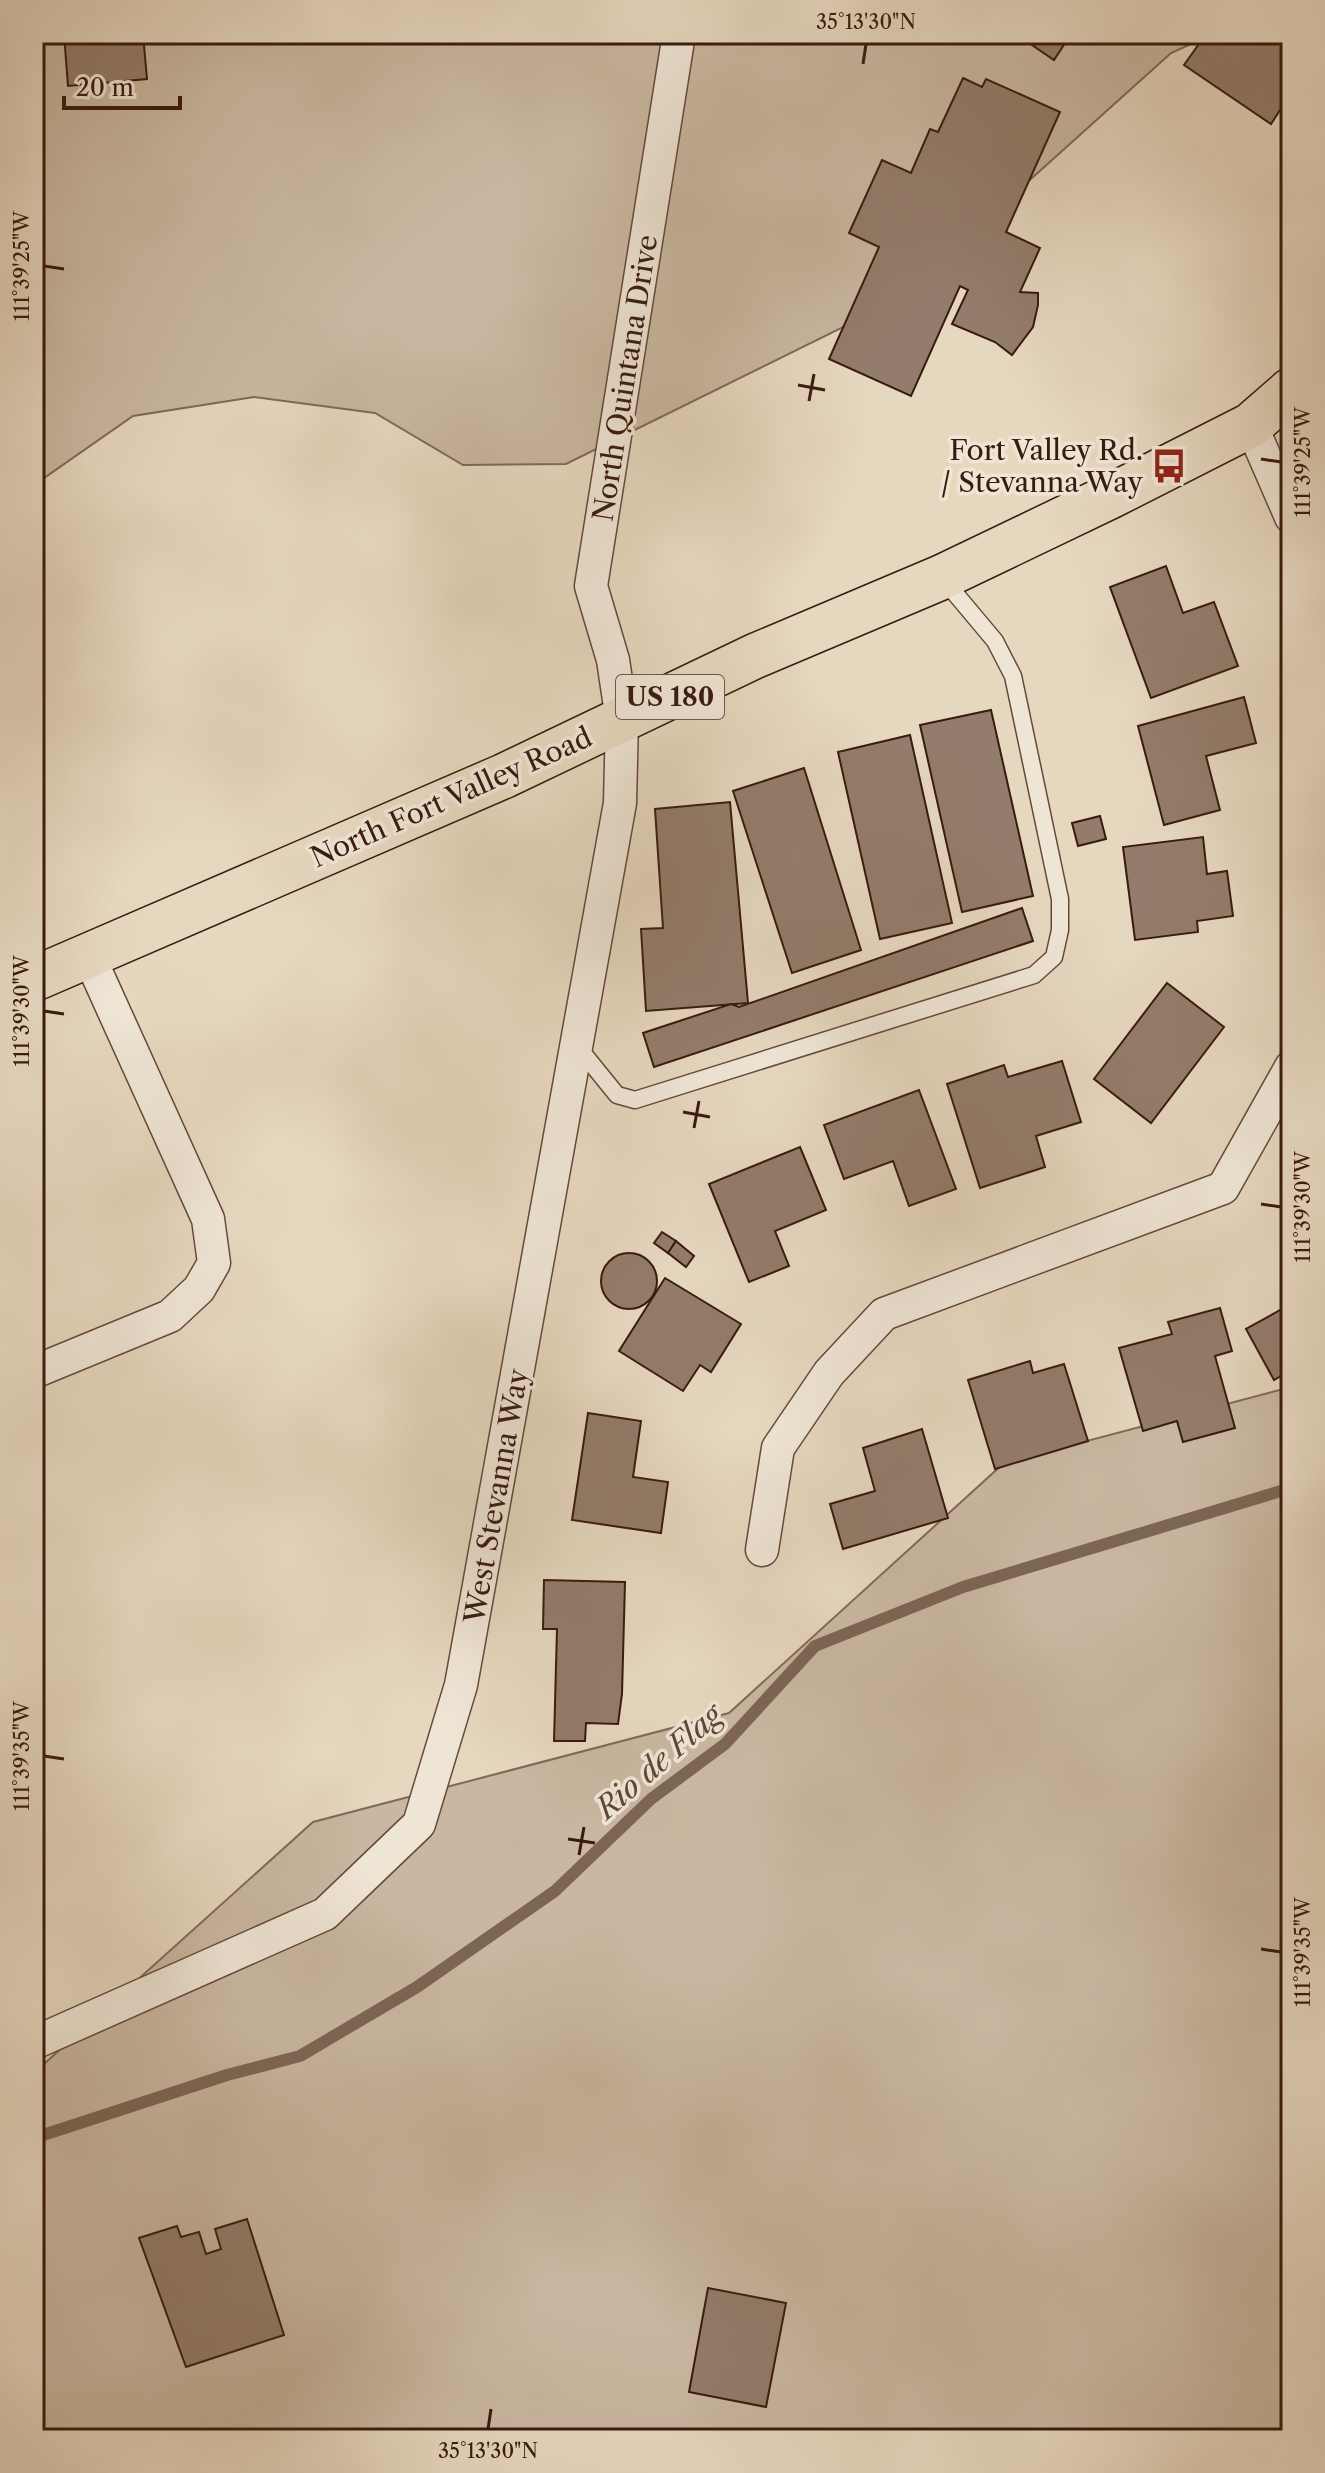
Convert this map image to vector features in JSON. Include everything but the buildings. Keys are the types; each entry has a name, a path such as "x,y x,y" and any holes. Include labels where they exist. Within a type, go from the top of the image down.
{"main road":[{"name":"North Fort Valley Road","path":"34,979 504,776 755,656 942,577 1251,425 1291,390"}],"street":[{"name":"North Quintana Drive","path":"622,720 613,660 591,586 679,34"},
{"path":"1251,425 1291,517"},
{"name":"West Stevanna Way","path":"34,2043 325,1914 419,1824 461,1685 620,803 622,720"},
{"path":"34,1372 170,1316 199,1289 214,1263 208,1219 88,954"},
{"path":"762,1550 778,1448 829,1373 884,1314 1223,1188 1291,1067"}],"lane":[{"path":"578,1047 617,1095 635,1100 1034,975 1054,957 1060,930 1060,899 1013,676 995,641 942,577"}],"shaded area":[{"path":"34,34 1213,34 1171,53 894,302 566,464 463,465 375,413 254,397 133,416 34,485"},
{"path":"1291,1387 1291,2439 34,2439 34,2073 313,1822 729,1713 1004,1463"}],"waterway":[{"name":"Rio de Flag","path":"34,2138 227,2075 300,2056 417,1987 555,1891 651,1799 725,1744 815,1646 963,1587 1291,1488"}],"place":[{"name":"Fort Valley Rd. / Stevanna Way","path":"1169,466"}]}
